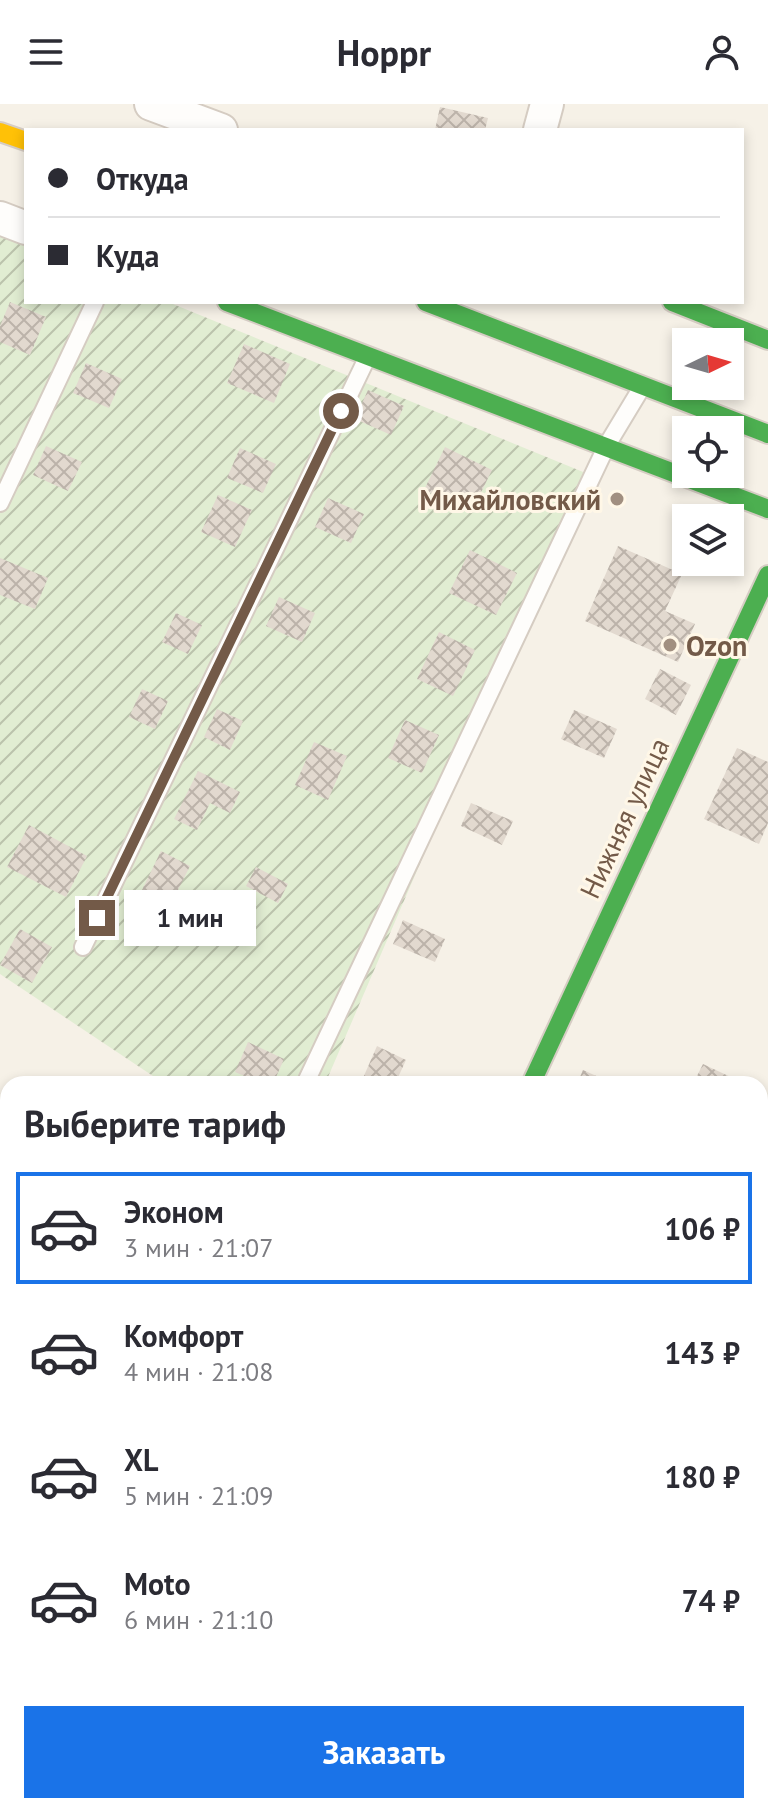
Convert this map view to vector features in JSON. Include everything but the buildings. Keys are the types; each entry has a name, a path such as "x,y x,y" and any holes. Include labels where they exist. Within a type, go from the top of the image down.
{"street":[{"path":"144,128 150,104 216,128"},
{"path":"541,128 547,104"},
{"path":"0,132 24,140"},
{"path":"0,218 24,227"},
{"path":"232,304 768,509"},
{"path":"431,304 768,434"},
{"path":"677,304 768,340"},
{"name":"Нижняя улица","path":"535,1076 768,575"}],"lane":[{"path":"0,503 94,304"},
{"path":"83,947 368,355"},
{"path":"309,1076 607,445 642,387"}],"green space":[{"path":"0,233 24,242 24,304 173,304 588,474 328,1076 153,1076 0,974"}],"traffic: fast":[{"path":"232,304 768,509"},
{"path":"431,304 768,434"},
{"path":"677,304 768,340"},
{"path":"535,1076 768,575"}],"traffic: slow":[{"path":"0,132 24,140"}],"place":[{"name":"Михайловский","path":"617,499"},
{"name":"Ozon","path":"670,645"}],"route":[{"path":"97,918 341,411"}]}
